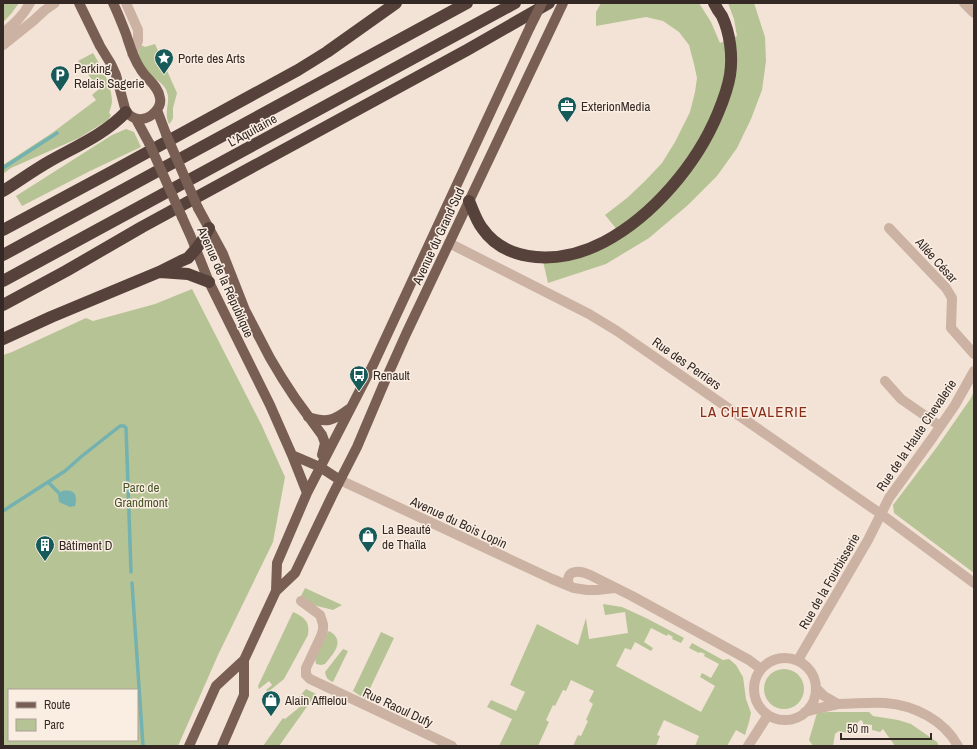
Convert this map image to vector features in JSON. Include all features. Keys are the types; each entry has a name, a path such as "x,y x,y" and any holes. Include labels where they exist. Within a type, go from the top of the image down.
{"highway":[{"path":"3,230 298,70 327,52 396,3"},
{"name":"L'Aquitaine","path":"3,255 467,3"},
{"name":"L'Aquitaine","path":"3,281 515,3"},
{"path":"3,305 66,271 149,223 467,50 549,3"},
{"path":"469,201 482,228 497,244 518,254 531,256 553,257 575,253 603,242 635,221 667,192 681,175 702,146 722,106 730,75 730,43 727,29 714,3"},
{"path":"3,191 35,170 105,130 126,112"},
{"path":"3,339 51,317 182,262 196,249 209,228"},
{"path":"159,272 188,274 209,282"}],"main road":[{"path":"78,3 116,74 126,112"},
{"name":"Avenue de la République","path":"113,3 122,23 132,54 140,70 157,90 160,97 160,103 157,110 166,134 198,208 223,254 239,296 257,334 282,378 322,435 325,443 320,467"},
{"name":"Avenue du Grand Sud","path":"320,467 374,362 542,3"},
{"name":"Avenue du Grand Sud","path":"276,591 295,573 357,447 391,368 561,7"},
{"path":"136,119 142,120 157,110"},
{"name":"Avenue de la République","path":"126,112 136,119 149,143 192,237 209,282 270,405 307,493"},
{"path":"308,417 326,420 332,419 350,408"},
{"path":"292,455 320,467 340,480"},
{"path":"189,746 216,686 244,660 276,591 278,563 307,493 320,467"},
{"path":"222,746 244,695 244,660"}],"street":[{"path":"3,33 22,16 30,3"},
{"path":"3,45 55,3"},
{"path":"126,3 138,30 138,41 132,54"},
{"path":"964,3 974,13"},
{"name":"Allée César","path":"889,228 946,288 952,298 950,328 974,354"},
{"name":"Rue des Perriers","path":"449,243 582,310 617,331 881,514 974,583"},
{"name":"Rue de la Haute Chevalerie","path":"881,514 889,498 955,405 974,371"},
{"path":"885,381 901,399 940,426"},
{"name":"Avenue du Bois Lopin","path":"340,480 574,588 597,590 615,588"},
{"name":"Rue de la Fourbisserie","path":"798,660 868,540 881,514"},
{"path":"569,586 568,578 573,572 578,571 590,575 632,596 749,660 761,669"},
{"name":"Rue Raoul Dufy","path":"301,601 320,615 323,624 321,636 306,668 306,675 310,679 452,746"},
{"path":"778,658 798,660 811,672 815,680 815,697 811,705 798,717 789,720 777,719 768,715 762,711 754,696 756,677 768,662 778,658"},
{"path":"816,688 824,696 838,704"},
{"path":"805,712 838,704 886,703 904,706 918,711 939,723 958,746"},
{"path":"748,746 768,715"}],"green space":[{"path":"3,3 19,3 3,22"},
{"path":"601,3 699,3 711,22 720,43 737,36 734,19 728,3 754,3 765,37 766,61 762,90 751,119 737,148 717,176 688,205 649,238 606,264 548,283 542,257 553,257 619,232 605,215 627,198 662,163 675,142 690,112 695,92 697,78 689,45 679,32 663,21 646,17 596,26 596,12"},
{"path":"155,44 177,93 173,108 173,118 169,124 167,117 167,92 161,83 150,74 137,57 141,45 145,47"},
{"path":"93,53 103,70 112,95 109,113 111,115 108,120 79,138 11,168 3,174 3,165 52,133 96,100 92,95 99,89 78,61"},
{"path":"126,129 134,132 141,147 22,206 16,196 112,135"},
{"name":"Parc de Grandmont","path":"192,289 262,426 285,477 273,542 218,655 178,746 3,746 3,355 86,318 93,321 155,304"},
{"path":"974,391 974,573 894,513 893,505 937,447 971,398"},
{"path":"305,588 342,605 333,610 309,604 300,598"},
{"path":"603,604 622,607 684,638 681,643 672,639 673,637 668,634 667,636 651,628 644,642 653,648 651,651 635,642 631,650 625,648 616,666 701,712 715,686 700,677 702,673 711,678 719,664 704,656 705,654 689,648 692,643 723,660 729,659 736,665 743,677 746,699 751,713 745,735 736,730 727,746 695,746 699,736 664,720 657,735 660,736 656,746 573,746 578,735 581,736 588,721 586,720 593,704 589,701 594,691 571,680 566,691 563,690 555,706 553,705 546,720 549,722 538,746 499,746 512,719 487,707 491,700 516,711 525,692 510,685 537,624 578,645 586,618 589,639 628,633 625,612 605,615"},
{"path":"293,612 307,623 308,635 284,679 268,692 266,690 272,685 269,681 259,689 258,686"},
{"path":"329,631 337,639 336,648 325,664 316,664 315,658 326,634"},
{"path":"381,632 394,638 365,699 353,691"},
{"path":"343,649 348,651 333,682 326,676 325,672"},
{"path":"788,669 795,672 801,678 804,689 803,697 795,706 788,709 780,709 773,706 765,697 764,685 767,678 776,670"},
{"path":"306,689 316,694 279,746 263,746 283,718 285,719 301,706 296,700"},
{"path":"869,712 873,716 898,720 911,724 937,742 939,746 895,746 883,729 880,732 872,730 872,725 863,724 861,720 856,723 855,726 849,725 848,733 839,731 835,734 833,746 813,746 809,740 817,713"}],"water":[{"path":"62,491 70,491 74,493 76,498 75,506 70,507 59,502 58,495"}],"waterway":[{"path":"3,168 57,133"},
{"path":"48,482 65,471 120,426 124,426 126,428 131,572"},
{"path":"3,511 48,482 62,496"},
{"path":"132,583 143,746"}],"place":[{"name":"Porte des Arts","path":"164,75"},
{"name":"Parking Relais Sagerie","path":"60,92"},
{"name":"ExterionMedia","path":"567,123"},
{"name":"Renault","path":"359,392"},
{"name":"La Beauté de Thaïla","path":"368,553"},
{"name":"Bâtiment D","path":"45,562"},
{"name":"Alain Afflelou","path":"271,717"}],"district":[{"name":"LA CHEVALERIE","path":"754,412"}]}
